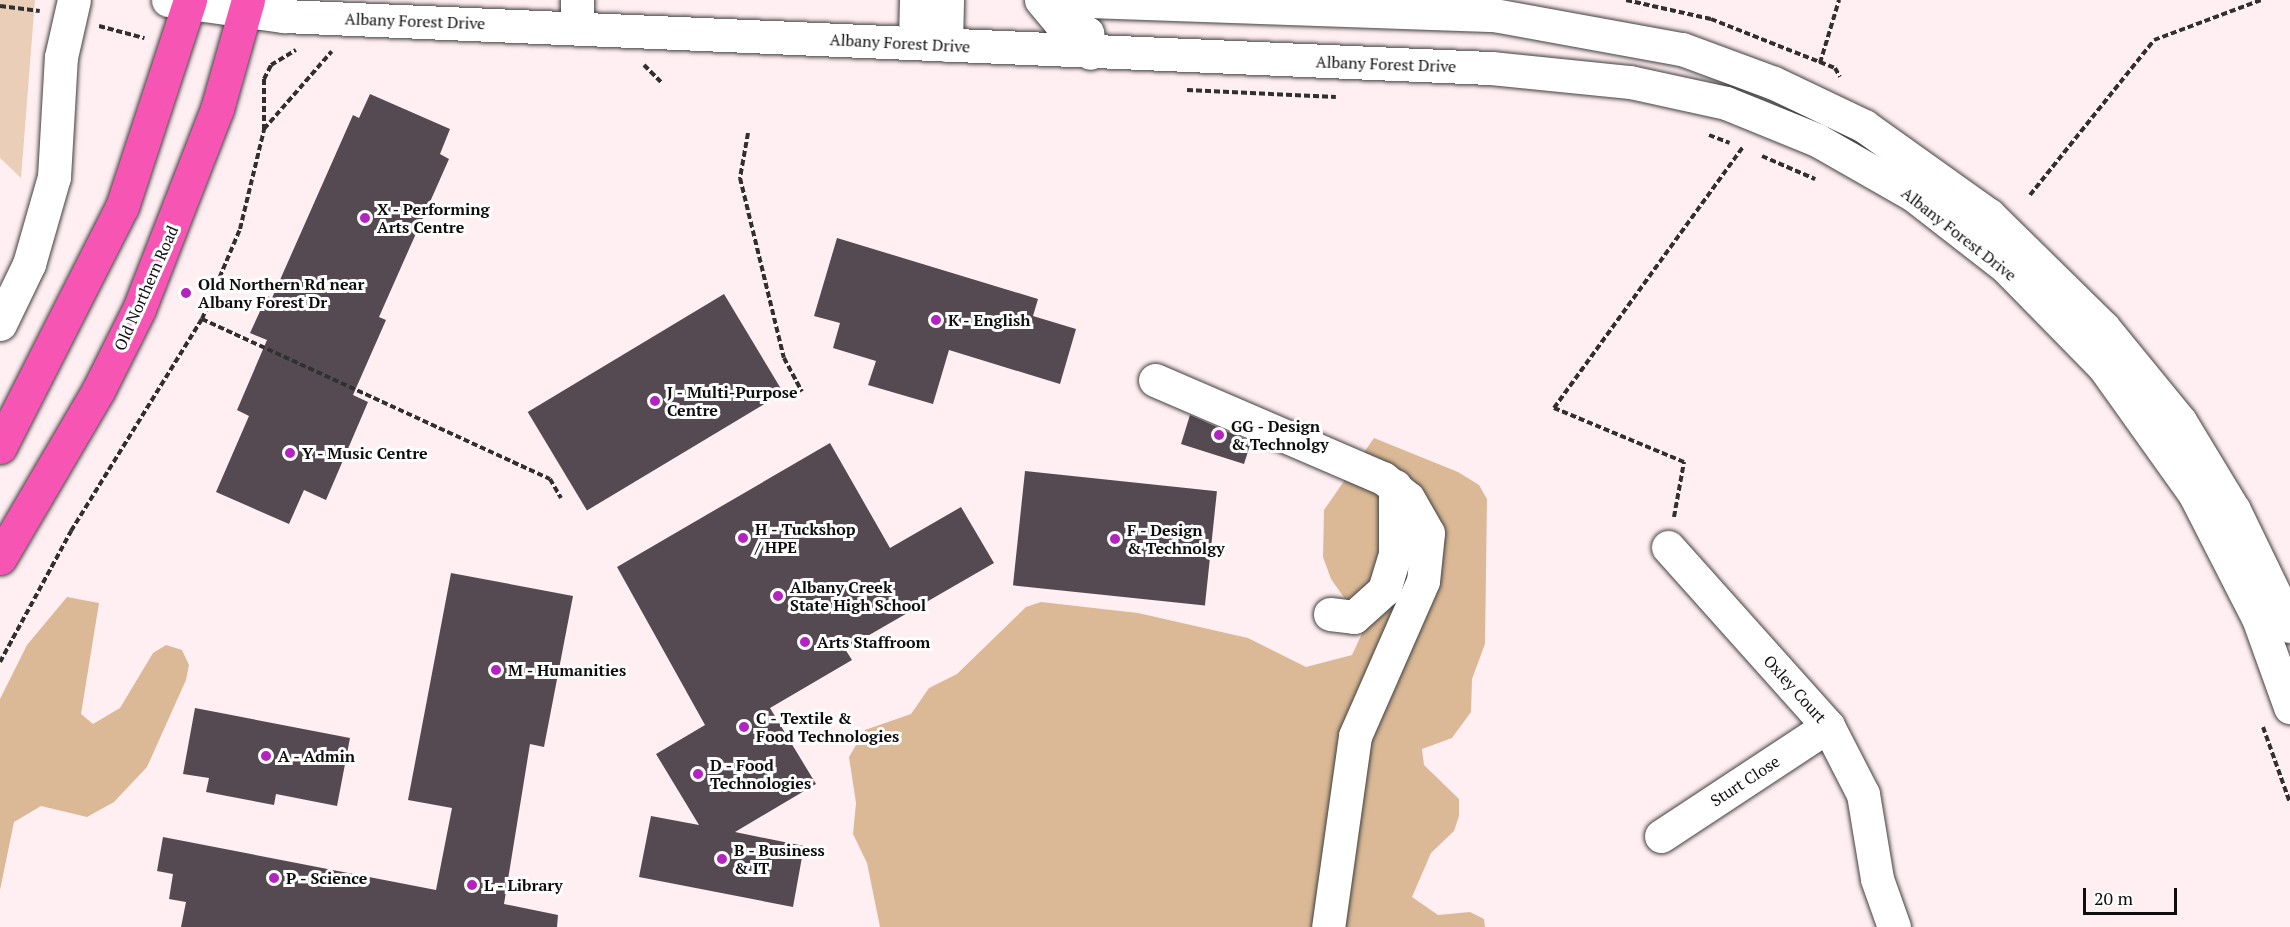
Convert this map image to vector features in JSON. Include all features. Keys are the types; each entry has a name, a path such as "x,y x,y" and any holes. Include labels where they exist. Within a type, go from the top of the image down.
{"highway":[{"path":"0,447 122,207 182,2"},
{"name":"Old Northern Road","path":"0,558 98,392 139,309 179,214 247,7"}],"street":[{"path":"915,0 930,44"},
{"path":"930,44 947,0"},
{"path":"1041,0 1060,23 1087,33 1090,53"},
{"name":"Albany Forest Drive","path":"1062,0 1494,7 1682,49 1774,83 1864,126 1989,215 2060,279 2180,421 2234,510 2290,626"},
{"name":"Albany Forest Drive","path":"182,2 247,7 577,14 930,44 1090,53 1491,68 1630,82 1726,103 1817,140 1915,196 2005,266 2104,367 2194,493 2258,618 2290,707"},
{"path":"1491,68 1494,7"},
{"path":"0,324 29,264 54,177 62,57 69,11"},
{"path":"1155,380 1395,486 1424,521 1428,559 1355,736 1328,927"},
{"path":"1330,614 1354,617 1384,590 1395,554 1395,486"},
{"name":"Oxley Court","path":"1668,548 1828,726 1863,794 1877,879 1894,927"},
{"name":"Sturt Close","path":"1661,836 1828,726"}],"path":[{"path":"1820,63 1839,0"},
{"path":"2030,195 2154,40 2261,0"},
{"path":"0,6 69,11 136,36"},
{"path":"0,662 72,531 202,319 240,229 264,130 264,79 271,65 297,49 309,50"},
{"path":"321,50 343,51"},
{"path":"264,130 332,51"},
{"path":"632,64 644,65 661,82"},
{"path":"1175,90 1346,97"},
{"path":"1697,131 1743,147 1826,184"},
{"path":"748,133 740,178 784,358 802,392"},
{"path":"1668,548 1684,462 1554,408 1743,147"},
{"path":"202,319 550,479 561,498"},
{"path":"2258,713 2290,802"}],"shaded area":[{"path":"0,0 35,0 21,178 0,158"},
{"path":"1374,438 1458,472 1479,485 1487,499 1485,644 1472,679 1471,712 1452,738 1422,749 1424,765 1459,799 1459,816 1454,831 1431,853 1412,897 1438,915 1470,912 1484,919 1485,927 880,927 867,863 853,834 856,803 849,757 865,730 911,714 929,688 957,674 1026,607 1041,602 1138,613 1248,638 1306,667 1352,655 1365,627 1331,579 1323,557 1324,510"},
{"path":"67,597 99,603 81,714 93,724 120,708 153,653 166,645 182,650 189,665 186,680 147,767 114,802 87,817 41,806 14,822 0,890 0,699 27,645"}],"building":[{"name":"X - Performing Arts Centre","path":"370,94 450,129 440,154 449,159 379,317 386,320 353,395 368,402 326,500 304,490 289,524 216,492 249,416 237,410 267,340 250,333 267,296 272,298 353,115 359,118"},
{"name":"K - English","path":"837,238 1038,299 1033,316 1076,329 1060,384 949,350 933,404 868,385 876,361 833,348 840,323 814,316"},
{"name":"J - Multi-Purpose Centre","path":"724,294 783,393 587,511 528,412"},
{"name":"GG - Design & Technolgy","path":"1190,415 1251,442 1244,464 1181,444"},
{"path":"830,443 890,548 961,507 994,563 845,649 852,660 770,708 816,784 735,832 804,846 793,907 639,877 651,816 699,825 656,754 705,725 617,567"},
{"name":"F - Design & Technolgy","path":"1025,471 1217,491 1205,606 1013,585"},
{"path":"451,573 573,596 544,747 530,744 504,904 558,915 557,927 181,927 186,902 169,899 173,874 157,871 163,837 436,890 452,808 408,800"},
{"name":"A - Admin","path":"195,708 350,738 337,806 276,794 274,805 206,792 209,778 183,774"}],"place":[{"name":"X - Performing Arts Centre","path":"365,218"},
{"name":"Old Northern Rd near Albany Forest Dr","path":"186,293"},
{"name":"K - English","path":"936,320"},
{"name":"J - Multi-Purpose Centre","path":"655,401"},
{"name":"GG - Design & Technolgy","path":"1219,435"},
{"name":"Y - Music Centre","path":"290,453"},
{"name":"H - Tuckshop / HPE","path":"743,538"},
{"name":"F - Design & Technolgy","path":"1115,539"},
{"name":"Albany Creek State High School","path":"778,596"},
{"name":"Arts Staffroom","path":"805,642"},
{"name":"M - Humanities","path":"496,670"},
{"name":"C - Textile & Food Technologies","path":"744,727"},
{"name":"A - Admin","path":"266,756"},
{"name":"D - Food Technologies","path":"698,774"},
{"name":"B - Business & IT","path":"722,859"},
{"name":"P - Science","path":"274,878"},
{"name":"L - Library","path":"472,885"}]}
